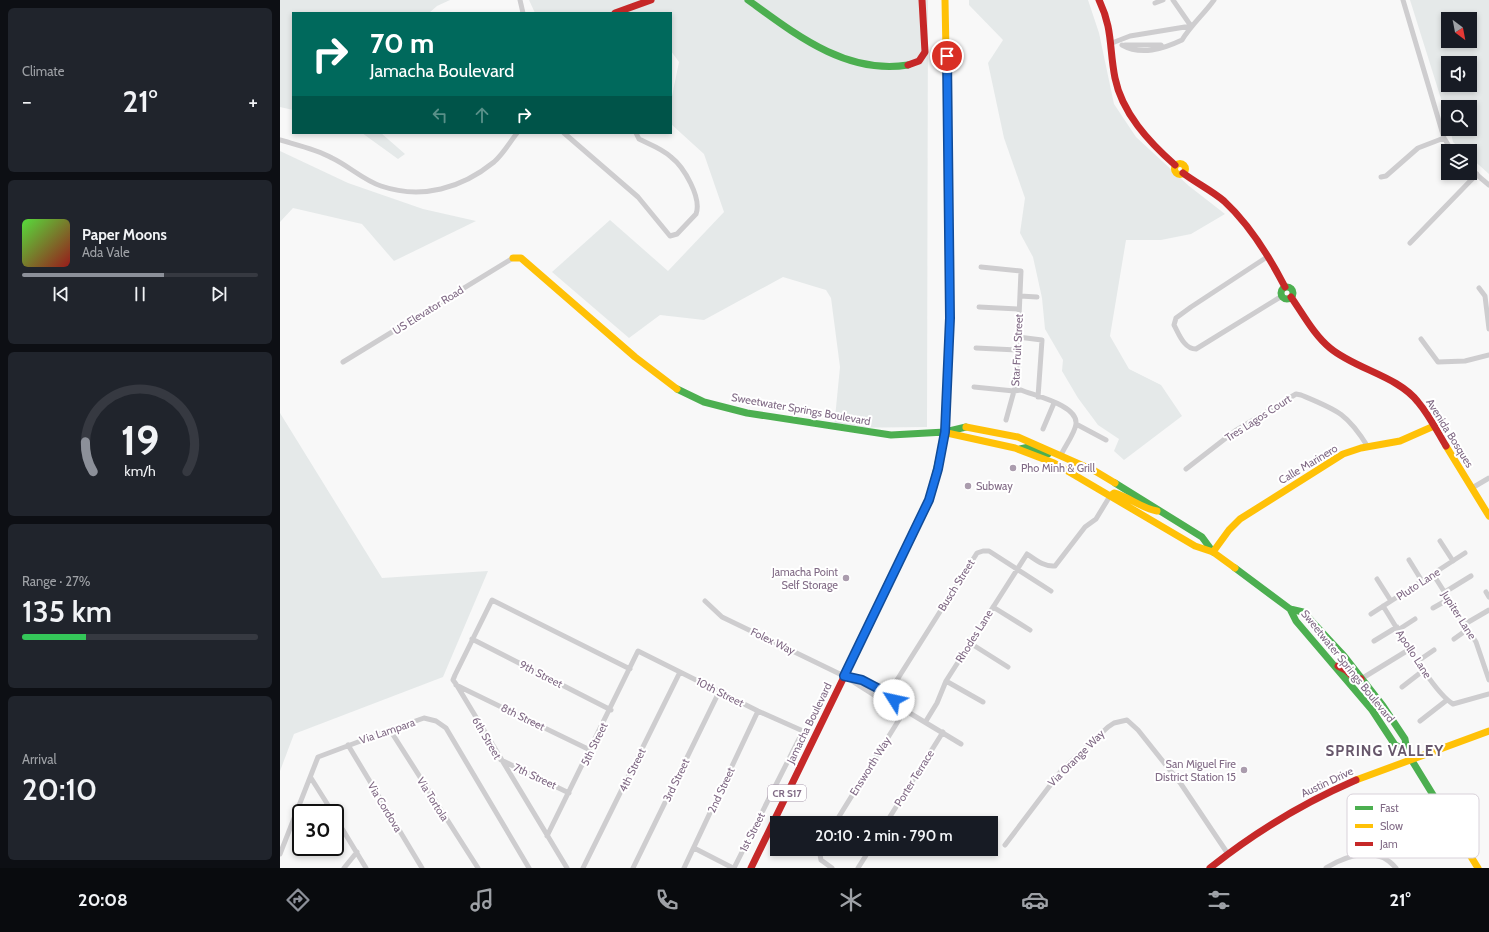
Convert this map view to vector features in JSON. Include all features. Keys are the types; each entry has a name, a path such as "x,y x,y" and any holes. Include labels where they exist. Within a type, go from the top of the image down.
{"main road":[{"path":"618,12 651,0"},
{"path":"748,0 805,41 822,51 873,66 896,66 920,62 924,58 925,52 922,0"},
{"name":"Jamacha Boulevard","path":"751,868 929,500 938,469 945,432 950,318 945,0"},
{"path":"1099,0 1110,26 1115,78 1123,101 1142,131 1165,157 1175,165 1176,173 1183,173 1211,191 1240,216 1285,287 1292,290 1291,297 1286,299 1282,296 1281,291 1285,287"},
{"name":"Sweetwater Springs Boulevard","path":"513,258 521,258 635,357 676,388 704,402 747,414 891,435 945,432 964,427 1018,437 1095,471 1202,537 1212,552"},
{"name":"Avenida Bosques","path":"1291,297 1319,336 1330,348 1348,360 1403,388 1418,401 1489,516"},
{"name":"Calle Marinero","path":"1212,552 1229,530 1240,519 1343,454 1368,447 1400,441 1434,426"},
{"name":"Sweetwater Springs Boulevard","path":"945,432 991,441 1020,449 1054,463 1195,546 1212,552 1290,609 1303,612 1361,678 1405,739 1407,751 1411,759 1433,794"},
{"path":"1020,449 1029,447 1054,456 1061,455"},
{"path":"1110,496 1114,493 1121,494 1146,510 1160,511"},
{"name":"Sweetwater Springs Boulevard","path":"1290,609 1296,621 1372,710 1395,745 1407,751"},
{"path":"1336,666 1346,670 1357,681 1361,678"},
{"name":"Austin Drive","path":"1210,868 1266,826 1310,801 1352,781 1489,731"},
{"name":"Sweetwater Springs Boulevard","path":"1472,858 1478,868"}],"street":[{"path":"520,0 523,12"},
{"path":"1155,3 1162,0"},
{"path":"1173,0 1190,26"},
{"path":"1112,43 1122,45 1172,45 1182,40 1190,26 1206,11 1214,0"},
{"path":"1403,0 1444,138 1448,144"},
{"path":"1112,43 1130,36 1190,26"},
{"path":"280,140 332,158 382,187 423,192 454,186 478,174 495,161 516,134"},
{"path":"565,134 638,197 670,236 677,234 696,214 696,197 686,174 673,158 639,139 636,134"},
{"path":"1381,177 1386,176 1418,148 1444,138"},
{"path":"1477,174 1489,185"},
{"path":"1410,243 1471,180"},
{"path":"1267,257 1191,307 1176,318 1174,325 1186,346 1190,349 1196,349 1282,296"},
{"name":"US Elevator Road","path":"343,362 513,258"},
{"name":"Star Fruit Street","path":"981,267 1021,271 1014,391 1020,390 1069,408 1075,415 1076,424"},
{"path":"1479,288 1485,296 1489,329"},
{"path":"1020,296 1037,297"},
{"path":"979,308 1019,309"},
{"path":"1018,337 1042,340 1038,397"},
{"path":"1421,339 1438,362 1465,361 1489,355"},
{"path":"976,348 1017,350"},
{"path":"974,387 1014,391 1006,420"},
{"name":"Tres Lagos Court","path":"1186,469 1235,431 1296,394 1333,408 1342,414 1355,426 1368,447"},
{"path":"1043,429 1054,403"},
{"path":"1061,455 1076,424 1106,440"},
{"path":"1472,488 1489,478"},
{"name":"Rhodes Lane","path":"926,721 937,704 946,681 1027,554 1041,563 1055,566 1085,527 1096,519 1110,496"},
{"path":"1440,540 1453,561"},
{"name":"Busch Street","path":"890,691 974,555 983,551 989,551 1051,591"},
{"name":"Pluto Lane","path":"1371,614 1466,553"},
{"path":"1408,560 1422,581"},
{"name":"Jupiter Lane","path":"1433,574 1476,642 1489,680"},
{"path":"1444,592 1471,576"},
{"path":"1377,579 1391,601"},
{"path":"1433,608 1449,599"},
{"path":"456,684 453,680 455,675 492,600 630,669"},
{"name":"Folex Way","path":"705,602 722,616 844,676"},
{"name":"Apollo Lane","path":"1383,606 1424,670 1447,700"},
{"path":"993,607 1030,630"},
{"path":"1454,639 1489,610"},
{"path":"1374,642 1415,619"},
{"name":"9th Street","path":"472,639 611,710"},
{"path":"970,643 1008,667"},
{"path":"1361,678 1410,649"},
{"path":"1418,661 1434,650"},
{"name":"5th Street","path":"548,836 611,710 638,651"},
{"name":"10th Street","path":"638,651 758,712 803,731"},
{"path":"1402,687 1424,670"},
{"name":"4th Street","path":"583,868 680,672"},
{"path":"844,676 862,680 881,690 890,691 894,696 893,702 887,706 881,705 877,697 844,676"},
{"path":"946,681 983,702"},
{"name":"8th Street","path":"456,684 590,750"},
{"name":"6th Street","path":"456,684 500,760 567,868"},
{"path":"877,697 881,690"},
{"name":"3rd Street","path":"633,868 719,692"},
{"path":"1420,721 1447,700 1454,704 1489,694"},
{"path":"893,702 961,744"},
{"name":"Ensworth Way","path":"839,816 905,710"},
{"name":"2nd Street","path":"684,868 758,712"},
{"name":"Via Lampara","path":"280,854 318,757 424,718 436,721 446,728 528,868"},
{"name":"Via Orange Way","path":"1005,845 1061,771 1108,727 1114,723 1127,720 1138,730 1181,784 1228,854"},
{"name":"Via Tortola","path":"390,730 478,868"},
{"name":"1st Street","path":"734,868 803,731"},
{"name":"Porter Terrace","path":"890,816 942,732"},
{"name":"Via Cordova","path":"348,745 422,868"},
{"name":"7th Street","path":"500,760 569,793"},
{"path":"311,778 327,804"},
{"path":"344,831 366,868"},
{"path":"694,848 734,868"},
{"path":"344,868 357,852"},
{"path":"820,856 821,860 832,868"},
{"path":"858,868 866,856"},
{"path":"1326,868 1347,857"},
{"path":"1380,858 1384,859 1396,868"}],"shaded area":[{"path":"280,0 450,0 437,6 430,12 292,12 292,110 280,107"},
{"path":"529,0 928,0 927,427 834,428 840,367 831,298 826,290 783,277 704,320 660,315 629,338 552,272 610,220 668,271 724,212 704,154 672,125 672,96 679,62 672,52 672,12 535,12"},
{"path":"969,0 1088,0 1099,33 1114,104 1136,137 1189,186 1225,214 1191,234 1161,240 1126,240 1110,336 1129,369 1161,385 1182,416 1124,460 1114,451 1119,439 1098,425 1078,398 1062,371 1063,360 1045,329 1042,298 1033,257 1020,233 1025,198 1004,138 988,63 1003,40 969,5"},
{"path":"1410,0 1489,0 1489,174 1477,163 1477,144 1455,144 1453,142 1452,136 1477,136 1477,100 1441,100"},
{"path":"363,134 382,134 405,154 398,159"},
{"path":"280,151 348,183 423,209 476,221 394,261 362,224 293,208 280,222"},
{"path":"280,413 382,578 488,571 443,677 294,734 280,771"}],"traffic: fast":[{"path":"748,0 803,38 822,49 843,58 863,64 885,66 908,65"},
{"path":"933,485 945,432 950,318 949,211"},
{"path":"1285,287 1289,287 1293,293 1289,299 1285,299 1281,295 1281,291 1285,287"},
{"path":"677,389 704,402 747,413 891,435 945,432 966,427"},
{"path":"1020,449 1029,447 1048,454"},
{"path":"1115,483 1202,537 1213,552"},
{"path":"1235,568 1290,609 1303,612 1344,656 1383,706 1405,739 1407,751 1432,794"},
{"path":"1290,609 1296,621 1372,710 1395,745 1407,751"}],"traffic: slow":[{"path":"945,0 949,211"},
{"path":"1180,163 1184,165 1186,169 1184,173 1180,175 1176,173 1174,169 1176,165 1180,163"},
{"path":"513,258 521,258 635,357 677,389"},
{"path":"1213,552 1229,530 1240,519 1343,454 1361,448 1400,441 1434,426"},
{"path":"966,427 1018,437 1095,471 1115,483"},
{"path":"947,433 1015,448 1054,463 1195,546 1213,552 1235,568"},
{"path":"1446,446 1489,516"},
{"path":"860,644 929,500 933,485"},
{"path":"1110,496 1114,493 1151,510 1157,511"},
{"path":"1356,780 1489,731"},
{"path":"1472,858 1478,868"}],"traffic: jam":[{"path":"618,12 651,0"},
{"path":"908,65 919,61 925,52 922,0"},
{"path":"1099,0 1107,20 1115,78 1124,103 1130,115 1146,137 1175,165"},
{"path":"1183,173 1219,197 1242,220 1258,241 1285,287"},
{"path":"1291,297 1314,331 1330,348 1351,362 1388,379 1410,393 1426,412 1446,446"},
{"path":"751,868 860,644"},
{"path":"1338,666 1346,670 1357,681 1361,679"},
{"path":"1210,868 1244,842 1298,808 1356,780"}],"place":[{"name":"Pho Minh & Grill","path":"1013,468"},
{"name":"Subway","path":"968,486"},
{"name":"Jamacha Point Self Storage","path":"846,578"},
{"name":"San Miguel Fire District Station 15","path":"1244,770"}],"district":[{"name":"SPRING VALLEY","path":"1385,751"}],"route":[{"path":"894,700 893,693 890,691 884,689 881,690 862,680 844,676 929,500 938,469 945,432 950,318 950,213 947,56"}]}
